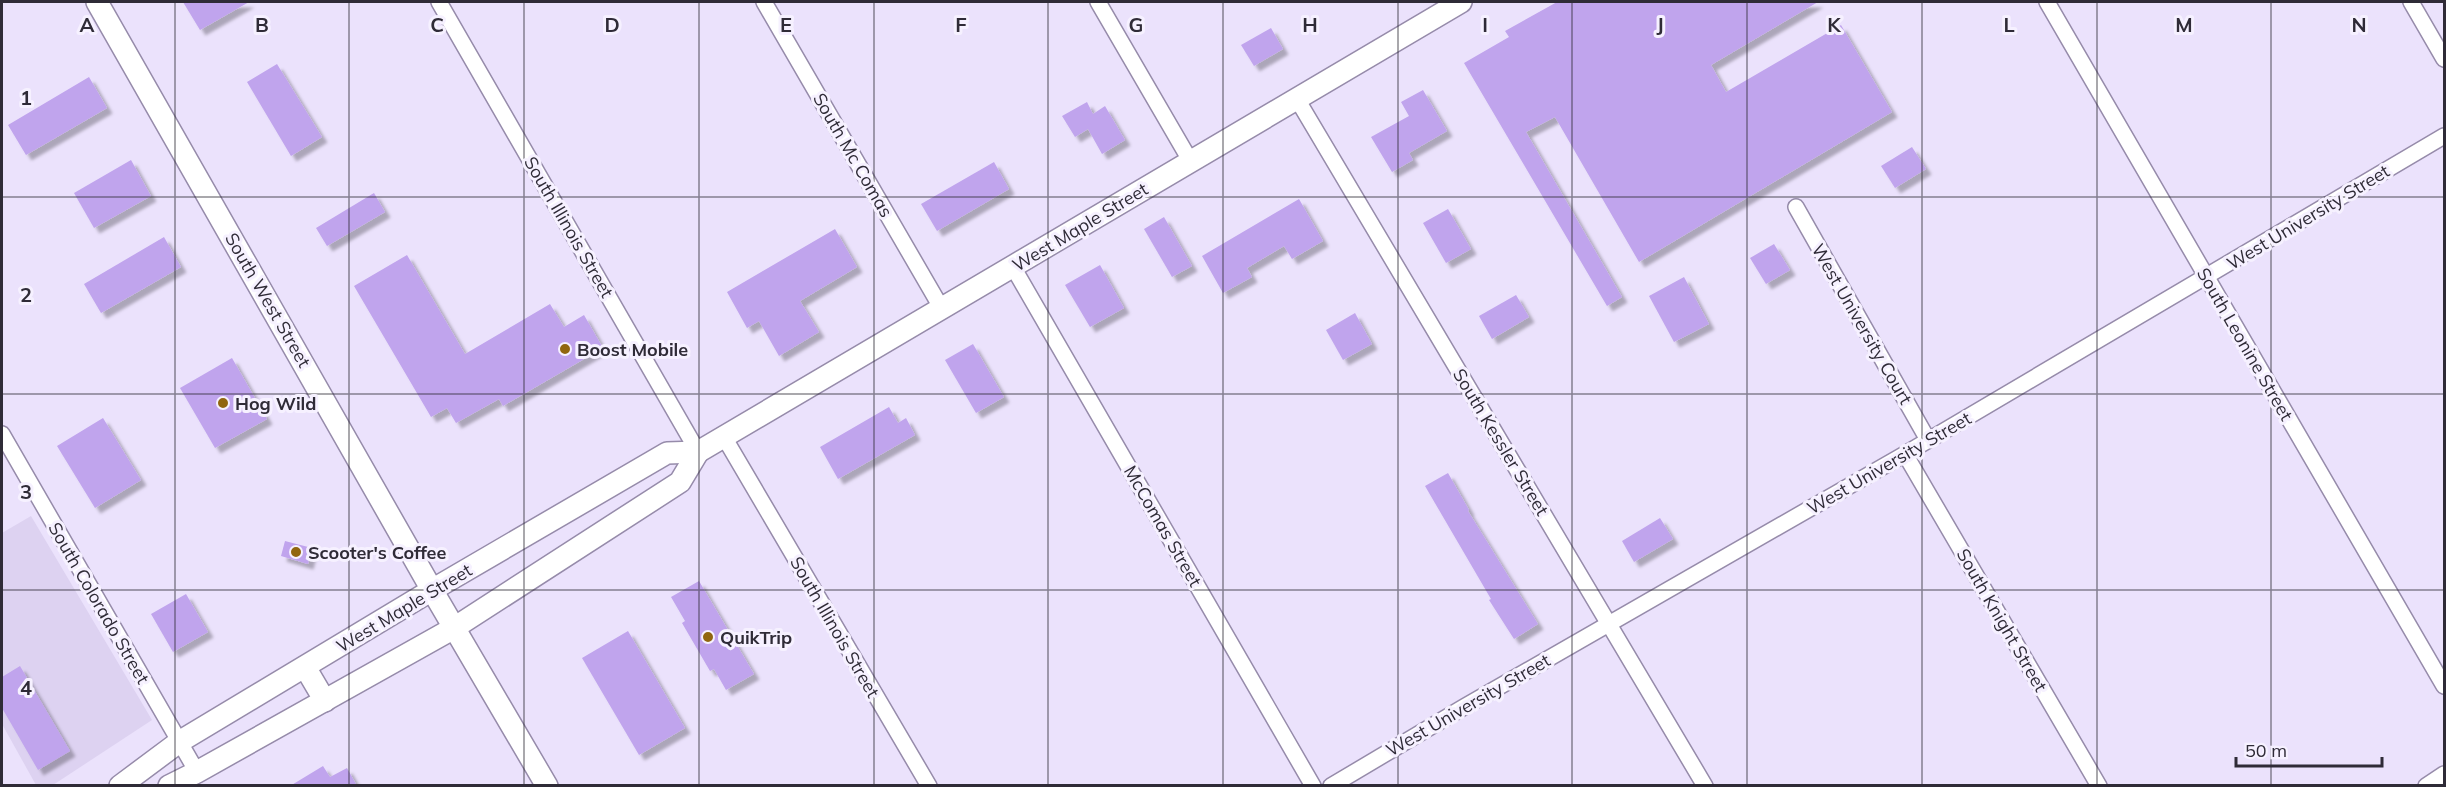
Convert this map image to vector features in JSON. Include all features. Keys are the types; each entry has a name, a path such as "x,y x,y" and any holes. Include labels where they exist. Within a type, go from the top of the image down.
{"street":[{"name":"South West Street","path":"98,2 432,590 547,786"},
{"name":"South Illinois Street","path":"439,2 698,452"},
{"name":"South Mc Comas","path":"764,2 942,309"},
{"path":"1098,2 1191,162"},
{"name":"West Maple Street","path":"120,786 179,742 432,590 667,453 698,452 1461,2"},
{"name":"South Leonine Street","path":"2047,2 2445,686"},
{"path":"2411,2 2445,59"},
{"name":"South Kessler Street","path":"1297,99 1705,786"},
{"name":"West University Street","path":"1331,786 1905,454 2445,136"},
{"name":"West University Court","path":"1796,207 1928,440"},
{"name":"McComas Street","path":"1013,267 1313,786"},
{"name":"South Colorado Street","path":"2,434 197,772"},
{"name":"South Illinois Street","path":"724,437 928,786"},
{"name":"West Maple Street","path":"169,786 454,628 680,482 698,452"},
{"name":"South Knight Street","path":"1905,454 2099,786"},
{"path":"305,667 325,701"},
{"path":"2426,786 2445,774"}],"shaded area":[{"path":"31,516 152,720 53,785 36,785 2,724 2,533"}],"building":[{"path":"183,2 249,2 200,30"},
{"path":"1557,2 1818,2 1711,65 1726,92 1841,25 1892,112 1639,262 1555,117 1526,132 1622,297 1607,306 1464,63 1509,37 1505,31"},
{"path":"1271,28 1283,49 1254,66 1241,45"},
{"path":"277,64 322,137 291,156 247,82"},
{"path":"89,77 107,108 26,155 8,125"},
{"path":"1423,90 1447,131 1409,153 1413,160 1392,172 1371,137 1409,116 1401,102"},
{"path":"1087,102 1093,114 1105,106 1125,140 1102,154 1088,129 1075,137 1062,116"},
{"path":"1912,147 1926,169 1895,188 1881,166"},
{"path":"131,160 151,196 94,228 74,193"},
{"path":"994,162 1009,189 937,231 921,204"},
{"path":"374,193 385,212 327,246 316,228"},
{"path":"1299,199 1323,241 1292,259 1284,246 1247,268 1252,277 1223,293 1202,256"},
{"path":"1448,209 1471,249 1446,263 1423,223"},
{"path":"1164,217 1192,266 1172,277 1144,229"},
{"path":"835,229 857,267 800,301 819,332 779,356 759,321 747,328 727,292"},
{"path":"164,237 181,267 101,313 84,284"},
{"path":"1774,244 1790,270 1766,284 1750,258"},
{"path":"407,255 465,354 550,304 564,327 584,315 603,348 503,406 499,399 456,423 447,408 431,417 354,286"},
{"path":"1100,265 1124,308 1090,327 1065,285"},
{"path":"1684,277 1709,324 1674,342 1649,296"},
{"path":"1516,295 1529,317 1492,339 1479,316"},
{"path":"1355,313 1372,344 1343,360 1326,330"},
{"path":"973,344 1004,397 976,413 945,360"},
{"name":"Hog Wild","path":"232,358 267,419 215,448 180,388"},
{"path":"889,407 898,423 906,418 915,435 838,479 820,447"},
{"path":"103,418 141,480 95,508 57,446"},
{"path":"1448,473 1468,511 1538,624 1514,639 1489,600 1491,599 1425,486"},
{"path":"1660,518 1673,539 1634,562 1622,541"},
{"name":"Scooter's Coffee","path":"285,541 312,548 308,564 281,556"},
{"path":"699,581 754,674 726,690 714,669 710,671 682,623 685,621 671,597"},
{"path":"186,594 208,632 173,652 151,614"},
{"path":"628,631 685,728 639,755 582,658"},
{"path":"20,666 70,751 38,770 2,708 2,677"},
{"path":"323,766 330,777 347,768 357,786 290,786"}],"place":[{"name":"Boost Mobile","path":"565,349"},
{"name":"Hog Wild","path":"223,403"},
{"name":"Scooter's Coffee","path":"296,552"},
{"name":"QuikTrip","path":"708,637"}]}
